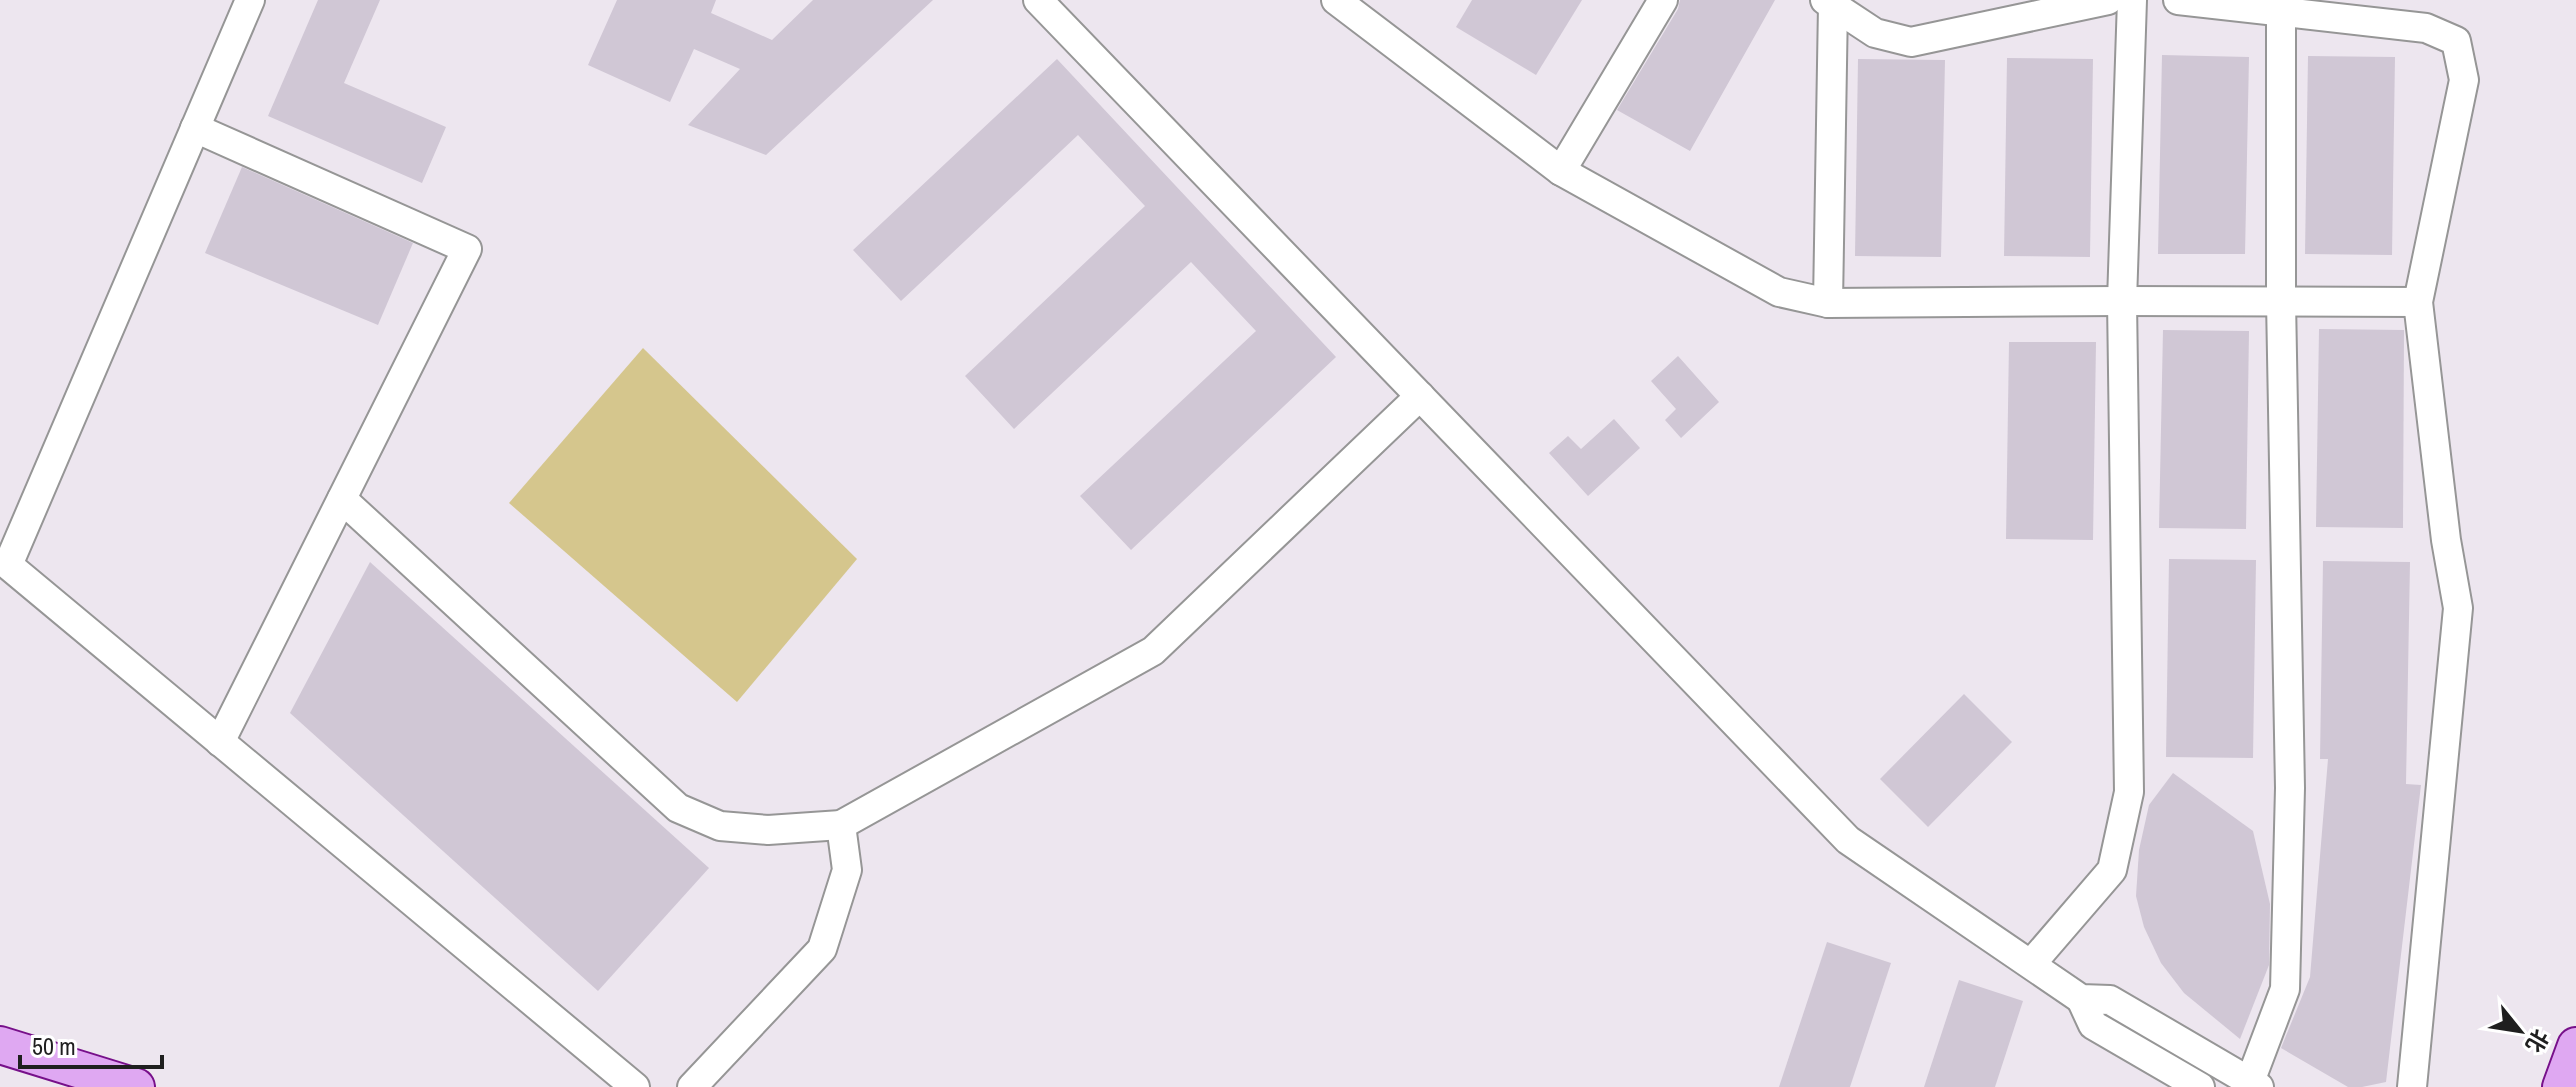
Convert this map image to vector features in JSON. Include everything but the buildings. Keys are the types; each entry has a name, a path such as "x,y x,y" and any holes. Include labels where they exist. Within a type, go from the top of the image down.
{"main road":[{"path":"0,1045 136,1087"},
{"path":"2561,1087 2576,1046"},
{"path":"0,1066 67,1087"}],"street":[{"path":"250,0 8,565 635,1087"},
{"path":"1038,0 1848,840 2081,999 2093,1025 2200,1087"},
{"path":"1561,171 1663,0"},
{"path":"1829,3 1875,33 1911,42 2108,0"},
{"path":"2031,964 2112,870 2129,792 2122,301 2132,0"},
{"path":"2178,0 2426,28 2456,41 2464,80 2418,302 2446,540 2458,608 2412,1087"},
{"path":"1341,1 1561,171 1779,292 1828,303 2418,302"},
{"path":"1828,303 1829,3"},
{"path":"2081,999 2110,1000 2252,1085 2285,989 2290,788 2281,301 2281,12"},
{"path":"195,128 467,249 220,742"},
{"path":"342,499 678,808 720,826 768,830 841,825 1153,651 1420,396"},
{"path":"692,1087 822,949 847,870 841,825"}],"shaded area":[{"path":"643,348 857,559 737,702 509,503"}]}
